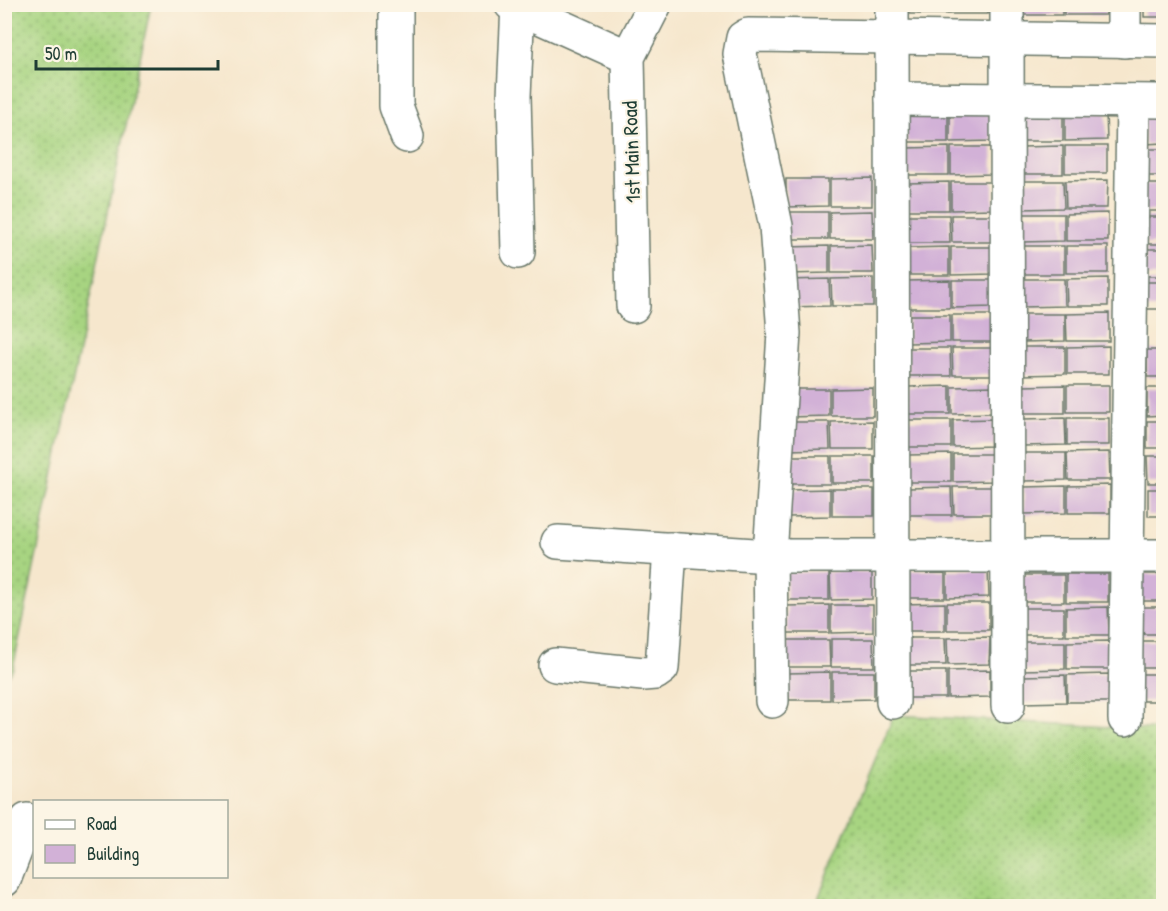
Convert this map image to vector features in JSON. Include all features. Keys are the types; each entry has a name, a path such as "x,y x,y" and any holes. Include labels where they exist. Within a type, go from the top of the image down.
{"street":[{"path":"396,4 396,106 407,136"},
{"name":"1st Main Road","path":"633,306 628,57 655,4"},
{"path":"892,4 893,702"},
{"path":"1007,4 1008,706"},
{"path":"1124,4 1124,41"},
{"path":"518,252 514,96 515,6 628,57"},
{"path":"772,701 770,556 784,333 776,226 740,48 743,38 748,34 1164,41"},
{"path":"892,99 1148,101 1126,556 1125,719"},
{"path":"558,542 770,556 1164,556"},
{"path":"555,665 643,674 655,673 662,668 670,549"},
{"path":"4,880 27,820"}],"green space":[{"path":"5,4 151,5 13,669 5,680"},
{"path":"894,715 1163,730 1163,906 815,906"}],"building":[{"path":"947,4 988,4 988,14 947,14"},
{"path":"1020,4 1062,4 1062,15 1021,15"},
{"path":"1064,4 1106,4 1106,15 1064,15"},
{"path":"1144,4 1164,4 1164,17 1144,17"},
{"path":"902,5 945,5 945,14 903,14"},
{"path":"1063,113 1063,141 1021,141 1021,114"},
{"path":"1065,113 1106,113 1107,140 1065,141"},
{"path":"948,114 948,142 907,142 906,115"},
{"path":"950,114 992,114 992,141 950,142"},
{"path":"1144,116 1164,116 1164,143 1145,144"},
{"path":"1063,146 1063,174 1021,174 1021,147"},
{"path":"1065,146 1107,146 1107,173 1065,173"},
{"path":"949,147 949,175 907,175 906,148"},
{"path":"951,147 992,147 993,174 951,175"},
{"path":"1145,149 1164,149 1164,176 1145,176"},
{"path":"872,178 872,206 830,206 830,179"},
{"path":"786,179 828,179 828,206 786,207"},
{"path":"1108,180 1107,208 1066,208 1065,181"},
{"path":"1022,181 1063,181 1064,208 1022,209"},
{"path":"949,182 949,210 907,210 907,183"},
{"path":"951,182 993,182 993,209 951,210"},
{"path":"1145,184 1164,184 1164,211 1145,211"},
{"path":"872,211 873,239 830,239 830,212"},
{"path":"786,212 828,212 828,239 787,239"},
{"path":"1108,213 1108,241 1066,241 1066,214"},
{"path":"1022,214 1064,214 1064,241 1022,242"},
{"path":"907,215 949,215 950,243 907,243"},
{"path":"951,215 993,215 993,242 952,242"},
{"path":"1146,217 1164,217 1164,244 1146,244"},
{"path":"872,245 873,273 831,273 831,246"},
{"path":"829,246 829,273 787,274 787,247"},
{"path":"1022,246 1064,246 1064,274 1022,274"},
{"path":"1066,246 1108,246 1108,273 1066,273"},
{"path":"949,247 949,275 908,275 907,248"},
{"path":"951,247 993,247 993,274 951,275"},
{"path":"1146,249 1164,249 1164,276 1146,276"},
{"path":"873,278 873,306 832,306 831,279"},
{"path":"1108,278 1108,306 1067,306 1066,279"},
{"path":"829,279 830,306 787,307 787,280"},
{"path":"1022,279 1064,279 1065,306 1022,307"},
{"path":"950,280 950,308 908,308 907,281"},
{"path":"952,280 993,280 994,307 952,308"},
{"path":"1146,282 1164,282 1164,309 1146,309"},
{"path":"1109,313 1109,341 1067,341 1066,314"},
{"path":"1023,314 1065,314 1065,341 1023,342"},
{"path":"908,315 950,315 950,342 908,343"},
{"path":"952,315 994,315 994,342 952,342"},
{"path":"1109,346 1109,374 1067,374 1067,347"},
{"path":"1023,347 1065,347 1065,374 1023,375"},
{"path":"908,348 950,348 951,376 908,376"},
{"path":"952,348 994,348 994,375 953,375"},
{"path":"1147,350 1164,350 1164,377 1147,377"},
{"path":"1065,385 1065,413 1023,413 1023,386"},
{"path":"1067,385 1109,385 1109,412 1067,412"},
{"path":"950,386 950,414 909,414 908,387"},
{"path":"994,386 994,413 952,414 952,387"},
{"path":"873,388 873,416 831,416 831,389"},
{"path":"1147,388 1164,388 1164,415 1147,416"},
{"path":"787,389 829,389 829,416 787,417"},
{"path":"1065,418 1066,445 1023,446 1023,419"},
{"path":"1067,418 1109,418 1109,445 1067,445"},
{"path":"994,419 995,446 953,447 953,420"},
{"path":"908,420 951,420 951,447 909,447"},
{"path":"873,421 873,449 832,449 831,422"},
{"path":"1147,421 1164,421 1164,448 1147,448"},
{"path":"787,422 829,422 830,449 787,450"},
{"path":"1109,452 1110,480 1068,480 1067,453"},
{"path":"1024,453 1066,453 1066,480 1024,481"},
{"path":"951,454 951,482 909,482 909,455"},
{"path":"953,454 995,454 995,481 953,482"},
{"path":"788,456 830,456 830,484 788,484"},
{"path":"832,456 874,456 874,483 832,483"},
{"path":"1147,456 1164,456 1164,483 1148,483"},
{"path":"1110,485 1110,513 1068,513 1068,486"},
{"path":"1066,486 1066,513 1024,514 1024,487"},
{"path":"951,487 952,515 909,515 909,488"},
{"path":"953,487 995,487 995,514 954,514"},
{"path":"830,489 830,516 789,517 788,490"},
{"path":"832,489 874,489 874,516 832,516"},
{"path":"1148,489 1164,489 1164,516 1148,516"},
{"path":"945,570 945,598 903,598 903,571"},
{"path":"947,570 988,570 989,597 947,598"},
{"path":"829,572 829,600 787,600 786,573"},
{"path":"830,572 872,572 872,599 831,600"},
{"path":"1066,574 1108,574 1108,602 1066,602"},
{"path":"1137,574 1164,574 1164,601 1137,601"},
{"path":"1022,575 1064,575 1064,602 1022,602"},
{"path":"945,603 945,631 903,631 903,604"},
{"path":"947,603 989,603 989,630 947,630"},
{"path":"829,605 829,633 787,633 787,606"},
{"path":"831,605 873,605 873,632 831,633"},
{"path":"1108,607 1109,635 1066,635 1066,608"},
{"path":"1137,607 1164,607 1164,634 1137,634"},
{"path":"1022,608 1064,608 1064,635 1023,635"},
{"path":"990,637 989,664 948,665 947,638"},
{"path":"904,638 945,638 946,665 904,665"},
{"path":"831,639 873,639 874,667 831,667"},
{"path":"787,640 829,640 830,667 788,667"},
{"path":"1109,641 1109,669 1067,669 1067,642"},
{"path":"1137,641 1164,641 1164,668 1138,668"},
{"path":"1023,642 1065,642 1065,669 1023,670"},
{"path":"990,670 990,697 948,698 948,671"},
{"path":"904,671 946,671 946,698 904,698"},
{"path":"830,672 830,700 788,700 788,673"},
{"path":"832,672 874,672 874,699 832,700"},
{"path":"1109,674 1109,702 1067,702 1067,675"},
{"path":"1138,674 1164,674 1164,701 1138,701"},
{"path":"1065,675 1066,702 1023,703 1023,676"}]}
